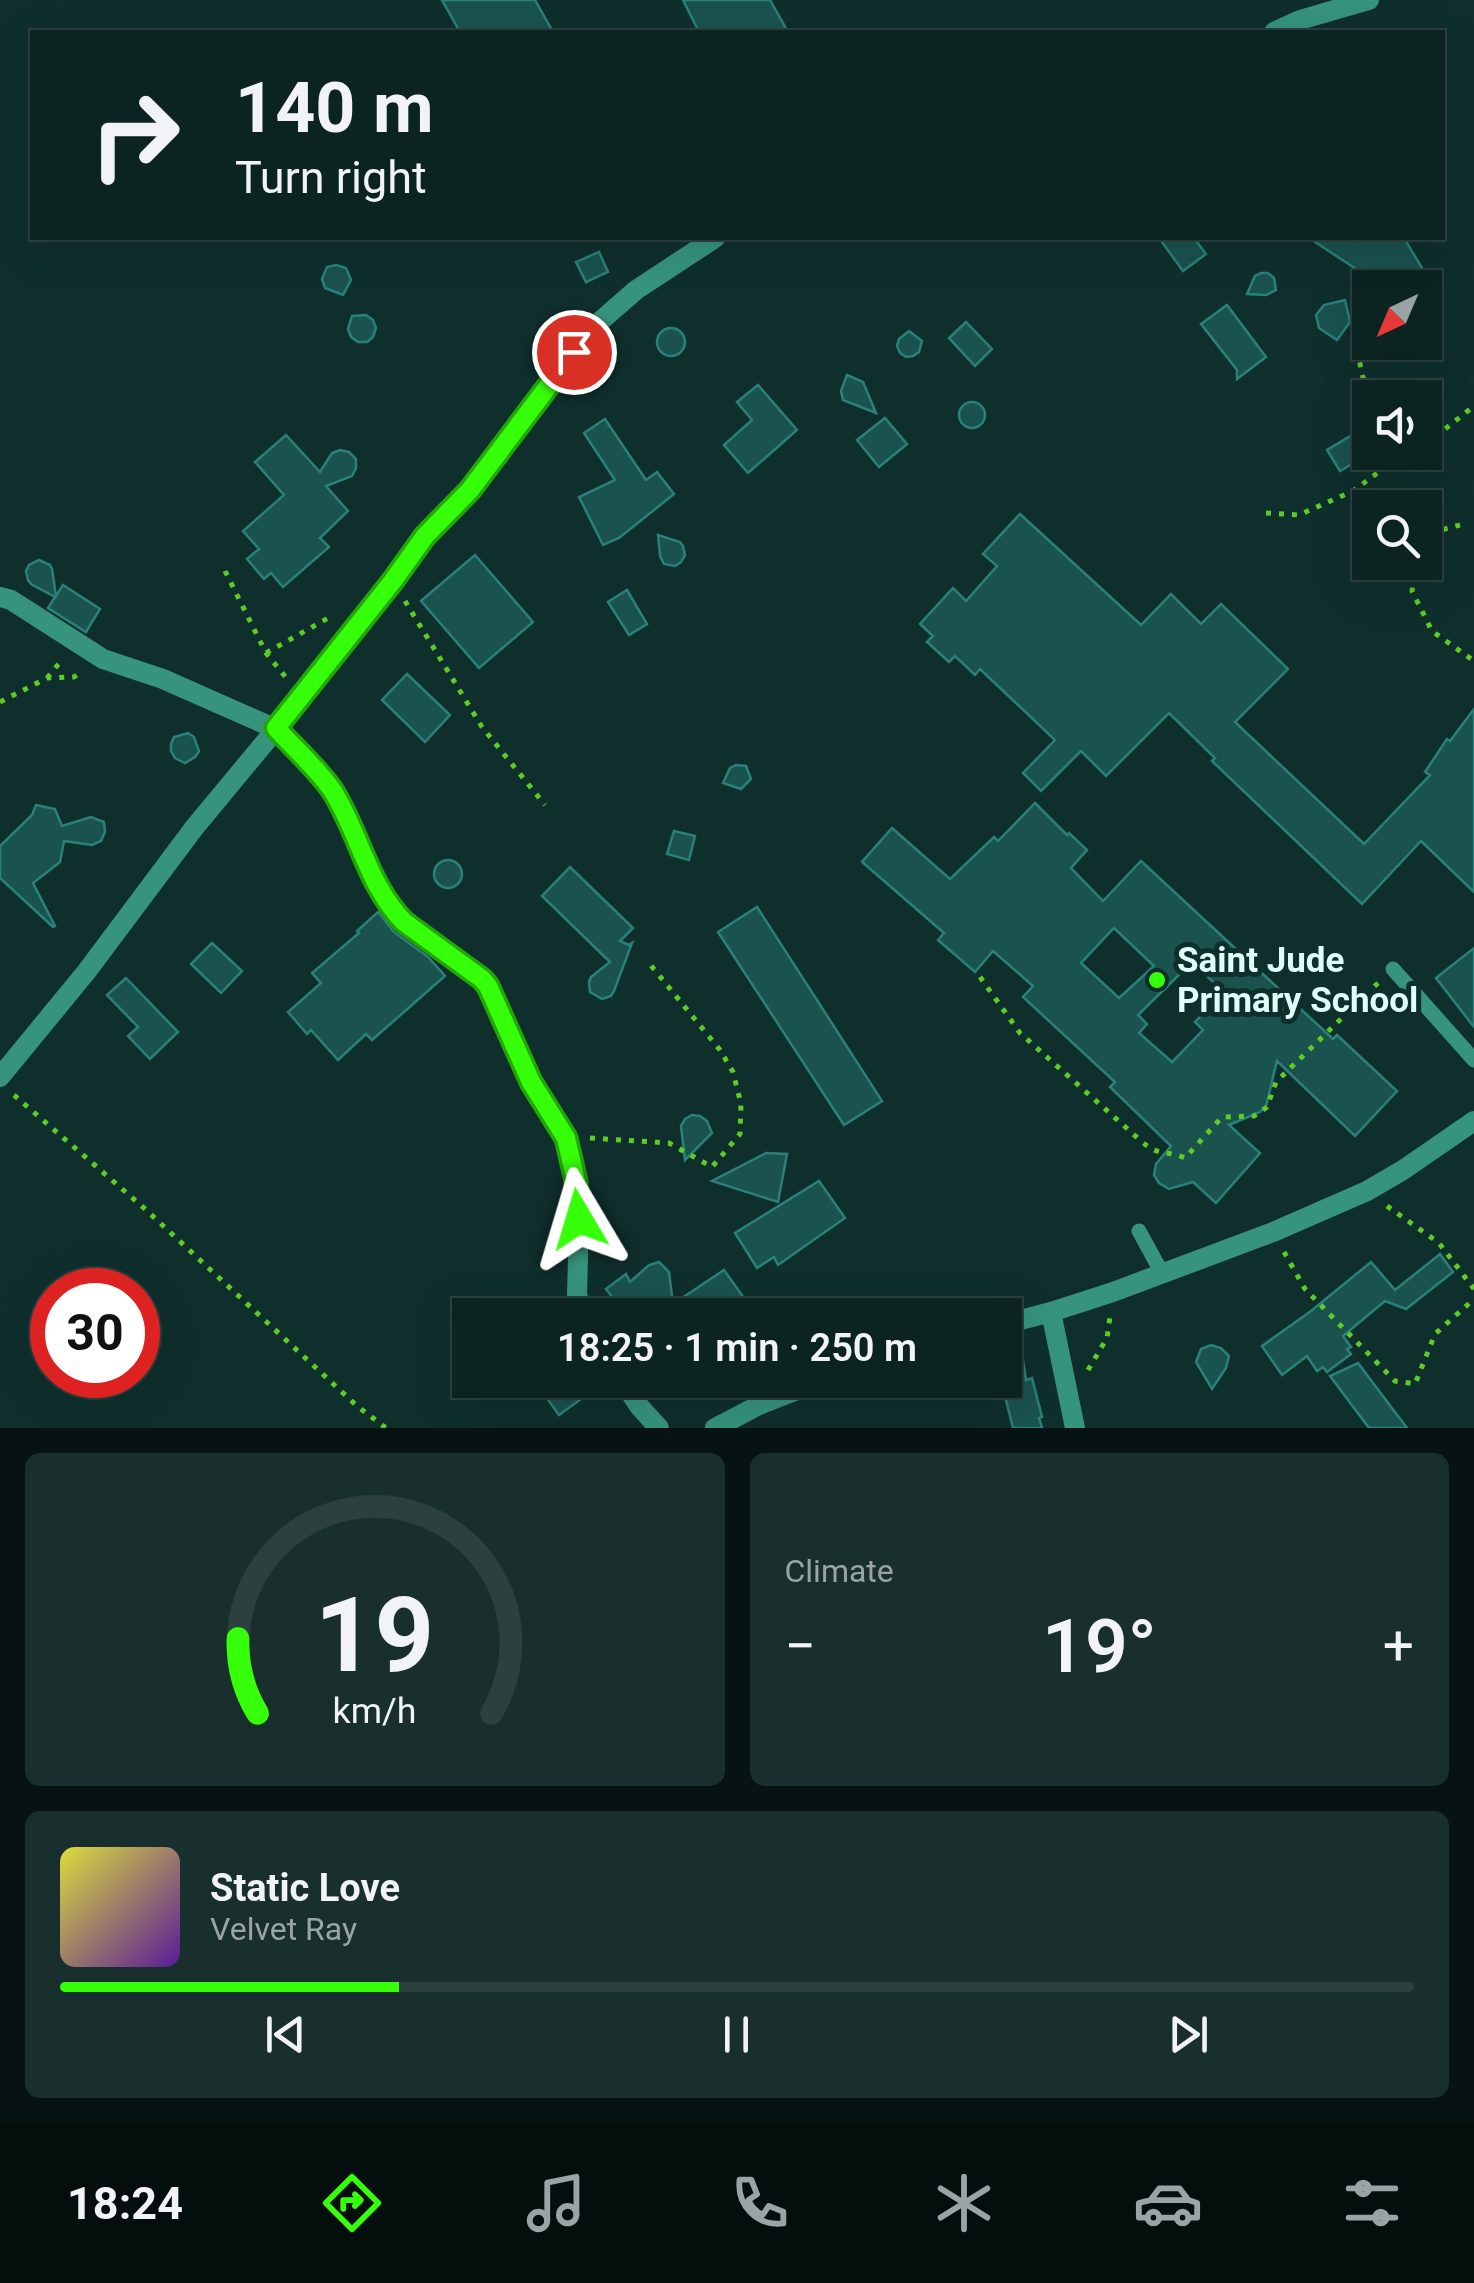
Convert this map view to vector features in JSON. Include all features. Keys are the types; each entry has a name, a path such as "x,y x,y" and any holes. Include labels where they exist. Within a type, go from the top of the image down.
{"street":[{"path":"1278,30 1369,0"},
{"path":"0,1077 88,971 194,828 425,536 470,490 589,332 636,290 712,240"},
{"path":"0,597 11,600 103,658 163,678 276,728 333,791 374,880 394,912 488,986 531,1082 566,1138 576,1181 579,1219 578,1298"},
{"path":"1022,1320 1114,1292 1368,1192 1474,1121"},
{"path":"1051,1312 1076,1428"},
{"path":"634,1398 659,1428"},
{"path":"715,1428 779,1398"}],"lane":[{"path":"1393,969 1474,1060"},
{"path":"1139,1232 1162,1273"}],"path":[{"path":"1442,431 1474,406"},
{"path":"1266,513 1299,515 1353,491 1382,470"},
{"path":"1442,530 1460,525"},
{"path":"225,570 266,654 286,678 305,691"},
{"path":"1414,580 1412,592 1432,631 1474,661"},
{"path":"392,582 482,727 544,805"},
{"path":"266,654 345,608"},
{"path":"0,702 46,678 74,677 103,658"},
{"path":"566,1138 669,1143 712,1166 740,1134 741,1104 733,1072 710,1036 649,963"},
{"path":"980,978 1020,1032 1141,1141 1155,1153 1185,1158 1222,1117 1254,1116 1267,1107 1276,1082 1393,969"},
{"path":"14,1096 144,1208 357,1406 386,1428"},
{"path":"1368,1192 1439,1243 1474,1290"},
{"path":"1273,1232 1306,1288 1394,1381 1415,1384 1435,1334 1474,1299"},
{"path":"1088,1386 1088,1368 1108,1338 1114,1292"}],"building":[{"path":"442,0 535,0 552,30 459,30"},
{"path":"683,0 770,0 787,30 698,30"},
{"path":"1160,240 1196,240 1206,254 1183,271"},
{"path":"1312,240 1405,240 1423,270 1358,270"},
{"path":"599,252 608,272 586,282 576,262"},
{"path":"327,267 346,268 351,280 343,295 325,288 322,279"},
{"path":"1261,273 1274,278 1276,290 1266,295 1247,294 1255,276"},
{"path":"1345,300 1350,322 1337,340 1319,328 1316,315 1324,305"},
{"path":"1227,305 1266,357 1237,379 1237,370 1201,324"},
{"path":"366,315 376,328 367,342 358,342 348,329 352,316"},
{"path":"966,322 992,349 975,366 949,338"},
{"path":"671,328 681,332 685,342 681,352 671,356 661,352 657,342 661,332"},
{"path":"909,331 922,341 919,352 906,357 897,346"},
{"path":"847,375 863,382 876,413 843,400 841,391"},
{"path":"758,385 797,430 748,473 724,445 752,420 737,402"},
{"path":"972,402 981,406 985,415 981,424 972,428 963,424 959,415 963,406"},
{"path":"885,418 907,444 879,467 857,440"},
{"path":"605,419 646,480 657,472 674,494 619,538 603,545 579,497 615,480 584,433"},
{"path":"286,435 320,472 332,453 340,450 356,459 356,468 352,476 326,486 348,511 320,538 329,547 283,587 271,573 264,579 247,559 259,549 243,531 284,495 255,462"},
{"path":"1352,435 1352,464 1340,471 1327,450"},
{"path":"1020,514 1141,625 1171,594 1201,624 1221,604 1288,669 1235,722 1364,844 1430,775 1425,772 1474,709 1474,892 1421,841 1362,904 1212,761 1215,758 1169,713 1106,776 1081,751 1041,791 1023,773 1055,740 980,669 975,675 955,656 949,662 927,642 933,636 920,624 953,588 966,601 997,566 983,554"},
{"path":"658,535 680,542 685,555 681,562 675,566 664,564"},
{"path":"475,555 533,622 479,668 421,601"},
{"path":"39,560 52,569 56,596 63,585 100,609 86,632 48,608 55,597 28,580 29,565"},
{"path":"627,590 647,624 629,635 608,602"},
{"path":"407,674 450,715 425,742 382,700"},
{"path":"188,733 194,737 199,751 185,763 175,758 171,744 174,737"},
{"path":"746,766 751,779 741,789 723,783 730,768"},
{"path":"1035,803 1087,850 1071,868 1103,901 1141,861 1333,1039 1337,1035 1397,1091 1355,1136 1277,1061 1266,1106 1229,1125 1260,1153 1216,1203 1193,1182 1169,1189 1159,1183 1154,1175 1156,1164 1171,1146 1110,1087 1115,1082 1023,997 1033,986 993,951 975,972 938,940 944,933 862,862 892,828 950,879 994,837 998,841","holes":["1114,928 1154,966 1119,998 1081,963","1192,962 1224,992 1195,1022 1203,1030 1172,1062 1139,1033 1147,1024 1138,1015"]},
{"path":"36,805 55,809 62,826 91,817 104,822 101,841 92,845 64,841 60,862 33,883 53,927 0,878 0,846 32,815"},
{"path":"674,831 695,836 689,860 667,854"},
{"path":"448,860 458,864 462,874 458,884 448,888 438,884 434,874 438,864"},
{"path":"570,867 633,928 620,941 632,943 614,991 602,999 590,992 589,982 610,962 542,896"},
{"path":"757,907 882,1101 844,1125 718,932"},
{"path":"378,912 394,932 428,957 445,976 372,1040 366,1034 338,1060 288,1012 321,983 312,973"},
{"path":"212,943 242,971 221,993 191,964"},
{"path":"1474,948 1474,1027 1436,978"},
{"path":"126,978 178,1032 150,1059 128,1036 138,1027 107,995"},
{"path":"692,1115 707,1121 712,1133 685,1160 681,1126"},
{"path":"766,1153 787,1154 778,1202 712,1181"},
{"path":"819,1181 845,1218 778,1265 774,1257 757,1268 735,1233"},
{"path":"1440,1254 1453,1272 1406,1309 1385,1301 1343,1336 1351,1354 1327,1372 1323,1367 1317,1371 1307,1356 1282,1375 1262,1346 1371,1262 1395,1290"},
{"path":"659,1262 669,1272 672,1298 613,1298 606,1289 626,1274 630,1282 649,1265"},
{"path":"724,1270 744,1298 682,1298"},
{"path":"1211,1345 1229,1356 1212,1389 1196,1362 1201,1349"},
{"path":"1022,1354 1026,1380 1032,1378 1042,1428 1013,1428 1006,1398 1022,1398"},
{"path":"1358,1363 1407,1428 1369,1428 1330,1376"},
{"path":"547,1398 582,1398 559,1415"}],"place":[{"name":"Saint Jude Primary School","path":"1157,980"}],"route":[{"path":"574,352 470,490 425,536 276,728 333,791 374,880 394,912 488,986 531,1082 566,1138 576,1181 579,1219"}]}
